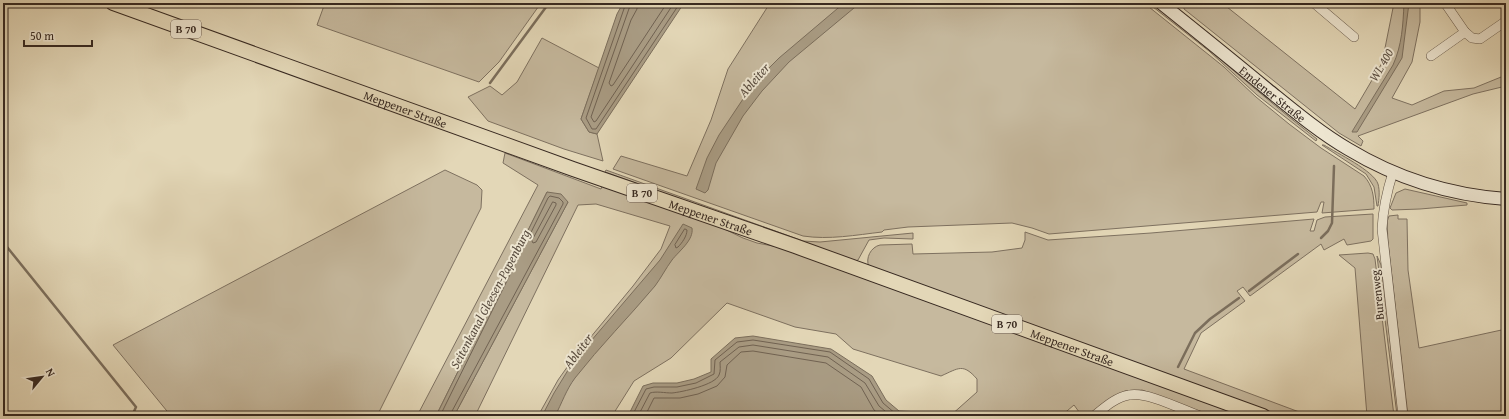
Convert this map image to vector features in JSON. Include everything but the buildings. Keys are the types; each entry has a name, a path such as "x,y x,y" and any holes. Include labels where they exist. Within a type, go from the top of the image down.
{"main road":[{"name":"Meppener Straße","path":"113,3 573,169 795,246 1263,416"}],"street":[{"path":"1314,3 1354,37"},
{"path":"1445,3 1464,32 1472,38 1480,39 1506,21"},
{"name":"Emdener Straße","path":"1167,5 1313,125 1347,148 1375,164 1434,187 1455,192 1506,199"},
{"path":"1431,56 1464,32"},
{"name":"Burenweg","path":"1393,172 1387,190 1382,228 1403,416"},
{"path":"1094,416 1121,397 1141,394 1200,416"}],"shaded area":[{"path":"325,3 541,3 499,62 479,82 317,25"},
{"path":"770,3 1144,3 1224,67 1256,97 1289,124 1321,148 1364,176 1372,192 1374,209 1322,213 1324,202 1321,202 1317,212 1049,234 1012,223 908,227 852,236 813,237 803,236 613,169 621,156 687,176 711,120 728,69"},
{"path":"1148,3 1153,3 1174,20 1317,139 1316,141 1257,95 1209,51"},
{"path":"1184,3 1222,3 1355,109 1382,63 1394,3 1420,3 1420,22 1412,62 1392,98 1412,105 1444,91 1474,88 1506,75 1506,86 1473,94 1358,136 1363,141 1361,146 1339,133 1184,9"},
{"path":"542,38 599,68 581,119 589,132 597,134 603,161 564,149 488,121 468,97 490,86 502,95 517,82"},
{"path":"1322,145 1363,168 1375,179 1379,189 1378,206 1374,187 1366,174"},
{"path":"505,153 601,189 603,184 716,225 743,238 757,243 778,247 1244,416 1212,416 1142,390 1125,391 1109,400 1088,416 1082,416 1074,405 1061,416 950,416 977,392 977,379 968,371 960,368 941,376 853,349 836,334 795,327 727,303 671,358 634,381 612,416 538,416 558,380 575,356 633,286 661,249 670,226 596,204 578,205 475,416 454,416 568,202 547,192 436,416 417,416 538,185 503,163"},
{"path":"445,170 477,185 482,190 481,208 377,416 171,416 113,345"},
{"path":"606,170 803,241 820,242 913,233 913,239 884,238 869,240 858,260 854,262 605,172"},
{"path":"1405,189 1467,203 1467,205 1392,210 1390,208 1396,193"},
{"path":"1373,214 1373,239 1371,241 1347,245 1344,239 1324,250 1321,244 1250,296 1243,287 1237,291 1245,301 1201,333 1184,369 1310,416 1283,416 869,267 868,264 868,257 870,253 874,248 880,245 912,244 913,254 992,252 1022,248 1025,240 1025,232 1048,240 1314,219 1310,231 1314,231 1317,220 1325,217"},
{"path":"1398,215 1398,219 1407,219 1408,270 1419,348 1506,329 1506,416 1408,416 1387,222 1389,216"},
{"path":"1373,254 1375,259 1394,416 1367,416 1355,268 1339,255"},
{"path":"1377,256 1381,265 1399,415 1397,415"}],"water":[{"path":"623,3 684,3 597,134 589,132 581,119 617,14"},
{"path":"844,3 860,3 789,62 762,91 743,116 716,163 708,190 705,193 696,189 707,158 719,135 743,99 763,74 779,58"},
{"path":"1404,3 1409,3 1402,58 1357,132 1352,132 1393,65 1400,42"},
{"path":"547,192 561,194 568,202 454,416 436,416"},
{"path":"683,224 692,228 691,237 672,260 655,286 594,354 575,378 555,416 542,416 573,362 660,260"},
{"path":"753,336 831,349 872,376 886,400 899,411 922,412 919,416 628,416 643,386 653,383 677,383 694,379 711,372 711,359 735,338"}],"waterway":[{"path":"490,83 549,3"},
{"path":"1321,238 1328,231 1332,223 1334,166"},
{"path":"3,242 136,407 132,416"},
{"name":"WL 400","path":"1249,291 1298,254"},
{"name":"WL 400","path":"1178,367 1195,333 1210,319 1239,298"}],"water label":[{"name":"Ableiter","path":"754,80"},
{"name":"Seitenkanal Gleesen-Papenburg","path":"490,299"},
{"name":"Ableiter","path":"578,351"}]}
